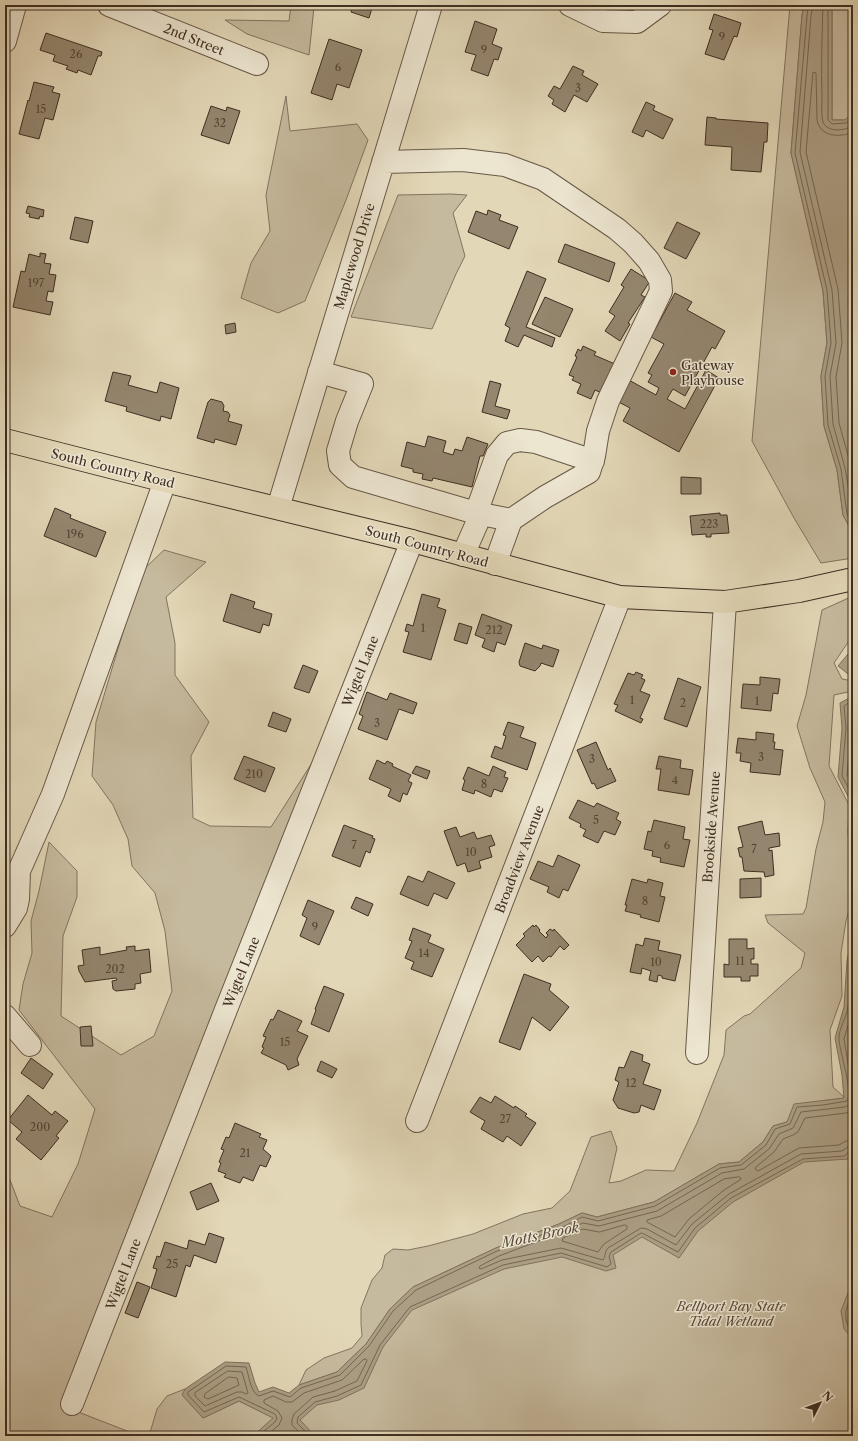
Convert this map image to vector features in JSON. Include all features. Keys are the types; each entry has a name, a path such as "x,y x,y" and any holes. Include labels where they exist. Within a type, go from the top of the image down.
{"main road":[{"name":"South Country Road","path":"5,440 165,481 412,541 620,597 725,602 799,591 853,579"}],"street":[{"path":"5,41 15,5"},
{"name":"2nd Street","path":"109,5 257,64"},
{"name":"Maplewood Drive","path":"278,508 431,5"},
{"path":"570,5 603,21 636,22 660,5"},
{"path":"383,162 463,160 505,165 544,179 617,229 633,243 649,261 660,280 661,291 608,401 598,432 593,460 589,472 544,497 511,520 495,564"},
{"path":"319,372 362,384 347,421 338,451 340,465 353,477 479,514 511,520"},
{"path":"463,555 479,514 497,455 507,443 520,440 536,442 593,460"},
{"path":"5,926 16,908 19,871 53,794 165,481"},
{"name":"Wigtel Lane","path":"72,1404 227,1007 412,541"},
{"name":"Broadview Avenue","path":"417,1121 620,597"},
{"name":"Brookside Avenue","path":"697,1053 725,602"},
{"path":"5,1016 30,1045"}],"green space":[{"path":"291,5 316,5 314,7 309,55 247,34 225,20 289,21"},
{"path":"790,5 804,5 791,153 823,291 827,343 821,376 824,426 837,470 843,515 853,533 853,558 821,563 794,518 752,441"},
{"path":"832,5 853,5 853,112 845,120 832,120"},
{"path":"286,96 290,131 357,124 368,140 346,200 305,301 278,313 241,298 251,263 270,231 266,195"},
{"path":"398,195 467,195 453,213 465,256 432,329 351,317"},
{"path":"164,550 206,562 166,597 175,643 175,675 209,722 191,756 193,818 210,826 271,827 317,755 68,1408 140,1436 5,1436 5,1167 20,1206 52,1217 78,1164 95,1109 19,1010 23,984 32,953 31,921 49,842 77,871 77,897 63,936 61,1016 121,1055 154,1036 172,991 165,931 155,893 132,866 128,839 113,805 92,776 96,722 141,572"},
{"path":"853,596 853,635 834,663 842,679 853,681 853,691 834,695 829,766 849,805 848,832 853,882 853,896 846,921 841,953 842,996 830,1030 833,1087 845,1098 823,1101 787,1122 773,1126 763,1142 739,1162 719,1164 654,1202 597,1217 582,1213 559,1224 496,1248 413,1287 390,1309 366,1344 337,1372 299,1385 306,1370 324,1358 352,1348 362,1336 361,1308 372,1280 382,1268 385,1255 393,1249 408,1250 428,1246 473,1234 523,1214 552,1208 570,1191 591,1137 611,1131 617,1148 609,1183 621,1181 646,1170 674,1171 697,1123 724,1055 726,1030 744,1016 750,1014 801,968 805,953 768,923 765,915 803,914 806,908 816,849 823,822 825,802 810,768 797,726 806,695 822,610"},
{"name":"Bellport Bay State Tidal Wetland","path":"853,1122 853,1436 272,1436 349,1382 399,1308 502,1265 743,1183"},
{"path":"185,1389 183,1395 203,1418 239,1401 274,1418 253,1436 149,1436 157,1409 167,1396"}],"water":[{"path":"804,5 832,5 832,120 845,120 853,112 853,533 843,515 837,470 824,426 821,376 827,343 823,291 791,153"},
{"path":"853,648 853,678 838,666"},
{"path":"853,696 853,806 838,777 842,728 840,703"},
{"name":"Motts Brook","path":"853,931 853,1152 848,1159 804,1162 733,1202 698,1231 679,1258 642,1237 613,1255 616,1268 606,1271 562,1257 504,1269 412,1310 383,1347 364,1388 339,1400 317,1405 300,1420 315,1436 253,1436 273,1418 239,1401 203,1418 182,1395 185,1389 225,1362 249,1363 259,1392 273,1387 289,1393 299,1385 337,1372 366,1344 390,1309 413,1287 496,1248 559,1224 582,1213 597,1217 654,1202 719,1164 739,1162 763,1142 773,1126 787,1122 794,1104 844,1098 842,1075 835,1038 844,1007 847,961"},
{"path":"853,1280 853,1339 844,1329 841,1311"}],"building":[{"path":"353,5 373,5 369,18 351,12"},
{"path":"714,14 741,23 737,37 734,36 724,60 705,54 713,30 709,29"},
{"path":"475,21 497,29 492,44 502,48 498,60 494,59 488,76 471,70 476,55 465,52"},
{"path":"46,33 102,52 101,56 98,56 91,75 78,70 77,73 66,69 68,66 53,61 55,55 40,50"},
{"path":"329,39 362,50 349,88 337,84 332,100 311,93"},
{"path":"573,66 584,71 582,75 598,84 587,102 574,95 565,112 552,104 554,100 548,96 554,86 560,89"},
{"path":"34,82 54,87 52,92 60,94 53,120 45,118 39,139 19,134"},
{"path":"646,102 655,106 653,110 673,119 663,139 646,130 643,137 632,132"},
{"path":"211,106 226,111 227,107 240,111 229,144 201,135"},
{"path":"707,117 768,123 767,142 764,142 761,172 731,170 732,147 705,145"},
{"path":"28,206 44,210 43,217 40,216 39,219 29,217 30,214 26,213"},
{"path":"488,210 501,215 499,220 518,227 509,249 468,232 476,211 487,215"},
{"path":"75,217 93,221 88,243 70,239"},
{"path":"677,222 700,233 686,259 664,248"},
{"path":"565,244 615,263 609,282 558,262"},
{"path":"40,253 46,254 44,263 51,264 49,274 56,275 53,292 48,291 46,301 53,302 50,315 13,307 21,271 25,272 29,254 40,257"},
{"path":"631,269 650,281 641,295 645,297 628,323 630,324 620,341 605,331 615,316 609,312 624,287 621,285"},
{"path":"527,271 546,279 526,327 555,338 552,347 524,335 518,347 505,341 510,328 505,325"},
{"name":"Gateway Playhouse","path":"675,293 692,302 687,310 725,331 715,349 712,347 685,396 673,389 667,399 685,409 706,370 719,378 679,452 623,421 630,408 615,400 627,379 656,395 659,388 648,382 652,375 648,373 664,344 651,337"},
{"path":"545,297 573,309 560,337 532,324"},
{"path":"235,323 236,332 226,334 225,325"},
{"path":"583,346 596,352 594,355 615,364 602,393 595,390 591,399 577,393 581,384 572,380 574,377 569,375 577,357 575,356 578,349 581,351"},
{"path":"113,372 131,376 128,385 157,393 160,382 179,388 171,419 161,416 160,421 126,411 127,407 105,401"},
{"path":"490,381 501,384 495,406 510,410 507,419 482,412"},
{"path":"211,399 222,402 224,406 223,411 228,412 230,415 228,421 242,425 236,445 215,439 214,443 197,438 208,402"},
{"path":"428,436 446,441 443,452 453,455 455,449 462,451 467,437 488,444 483,456 480,456 472,487 433,478 432,481 422,479 423,474 413,472 413,469 401,466 407,442 425,447"},
{"path":"681,477 701,478 701,494 681,494"},
{"path":"55,508 71,515 70,518 106,532 96,557 44,536"},
{"path":"720,513 720,515 727,515 729,533 711,534 711,537 706,537 706,534 692,535 690,516"},
{"path":"231,594 255,602 253,608 272,614 269,626 263,624 260,633 223,621"},
{"path":"422,594 440,599 437,607 446,610 431,660 403,652 409,632 405,631 407,624 413,626"},
{"path":"482,614 512,625 505,645 497,642 494,652 482,647 485,639 475,635"},
{"path":"459,623 472,627 467,644 454,640"},
{"path":"525,643 542,649 543,645 559,650 553,667 541,663 535,671 520,666 519,662"},
{"path":"303,665 318,671 309,693 294,688"},
{"path":"636,672 643,675 641,678 645,680 640,691 650,695 640,718 643,719 641,723 615,711 618,705 614,704 628,673 634,675"},
{"path":"760,677 780,679 778,694 773,693 771,711 741,708 743,684 760,685"},
{"path":"678,678 701,687 687,727 664,719"},
{"path":"367,692 387,700 390,693 417,703 413,714 399,709 387,740 358,729 363,716 359,714"},
{"path":"273,712 291,719 286,732 268,726"},
{"path":"508,722 524,727 520,737 536,743 527,770 491,757 495,746 502,749 506,736 503,735"},
{"path":"756,732 774,734 774,749 783,750 780,775 750,772 751,763 740,761 741,753 736,753 738,738 756,740"},
{"path":"596,742 608,770 610,768 616,781 597,789 594,783 592,784 577,750"},
{"path":"244,756 275,768 265,792 234,779"},
{"path":"659,756 681,760 680,768 693,770 689,795 658,790 661,769 656,769"},
{"path":"377,760 385,764 387,761 393,764 392,766 411,775 408,781 412,783 407,795 403,793 400,802 388,796 391,789 369,779"},
{"path":"416,766 430,771 427,779 412,773"},
{"path":"493,766 506,772 504,777 508,778 502,792 494,789 491,797 475,790 474,794 462,790 465,780 463,779 468,767 489,776"},
{"path":"578,800 594,807 597,803 619,813 616,819 621,822 615,835 604,831 598,843 583,836 586,830 580,827 581,824 569,818"},
{"path":"654,820 685,827 683,839 690,840 684,867 660,862 661,858 652,856 653,851 644,849 648,831 651,832"},
{"path":"762,821 765,835 779,833 780,846 769,848 769,851 772,850 774,875 765,877 764,872 744,871 742,857 740,857 738,848 743,847 738,827"},
{"path":"344,825 373,836 372,838 375,839 370,853 366,851 360,867 332,856"},
{"path":"456,827 460,837 474,832 477,839 491,835 495,845 489,847 492,857 479,861 481,868 468,872 465,863 457,866 444,831"},
{"path":"558,855 580,865 568,891 563,889 559,898 547,892 549,887 530,879 538,861 553,867"},
{"path":"428,871 455,883 447,899 434,893 428,906 400,894 408,876 423,882"},
{"path":"761,878 761,897 740,898 740,879"},
{"path":"632,879 647,883 648,879 663,883 660,896 665,897 659,922 625,911 627,905 625,905"},
{"path":"356,897 373,904 368,916 351,908"},
{"path":"308,900 334,911 319,945 300,936 307,918 302,915"},
{"path":"533,925 534,927 536,925 540,930 539,931 546,938 548,935 546,933 550,929 553,931 554,929 569,945 564,950 560,946 551,957 549,956 543,962 538,956 532,962 516,945 525,936 523,934"},
{"path":"413,928 431,935 428,942 444,949 432,977 411,969 414,962 405,958 412,941 409,940"},
{"path":"645,938 660,941 658,950 681,955 675,981 662,978 662,976 658,975 657,982 649,980 651,971 642,968 641,974 630,972 636,944 643,946"},
{"path":"729,939 747,939 747,949 754,948 754,959 751,959 751,964 758,964 758,976 750,976 750,981 741,981 741,977 724,977 724,964 729,965"},
{"path":"135,946 135,951 149,949 151,972 140,974 141,983 135,984 135,989 116,991 113,989 112,981 117,980 116,978 85,982 78,966 84,965 82,950 100,947 100,955 127,950 126,947"},
{"path":"524,974 551,984 549,990 569,1007 550,1031 532,1017 520,1050 499,1042"},
{"path":"324,986 344,994 329,1032 311,1024"},
{"path":"278,1010 302,1021 297,1031 308,1036 297,1059 299,1065 288,1070 286,1065 261,1053 264,1048 262,1047 266,1037 263,1036 271,1019 273,1020"},
{"path":"91,1026 93,1046 81,1046 80,1027"},
{"path":"631,1051 643,1055 642,1061 650,1064 643,1084 661,1090 654,1110 641,1105 639,1112 634,1113 618,1108 613,1100 619,1082 615,1080 619,1067 624,1068"},
{"path":"31,1058 53,1074 43,1089 21,1073"},
{"path":"321,1061 337,1069 332,1078 317,1071"},
{"path":"28,1095 52,1115 55,1111 68,1121 56,1136 59,1138 41,1160 16,1139 22,1132 8,1120"},
{"path":"495,1096 514,1108 515,1106 527,1114 525,1116 536,1123 521,1146 507,1136 503,1142 481,1129 485,1121 470,1112 480,1097 491,1103"},
{"path":"235,1123 261,1134 259,1137 267,1140 263,1149 271,1156 266,1167 260,1165 253,1181 243,1177 240,1183 224,1177 226,1174 218,1171 221,1163 219,1162 224,1150 221,1149 226,1137 229,1138"},
{"path":"211,1183 219,1201 197,1210 190,1192"},
{"path":"209,1233 224,1238 216,1263 194,1255 190,1267 186,1265 176,1297 151,1288 157,1269 153,1268 157,1256 160,1257 165,1242 187,1249 189,1240 205,1245"},
{"path":"137,1282 150,1287 138,1318 125,1313"}],"place":[{"name":"Gateway Playhouse","path":"673,372"}]}
